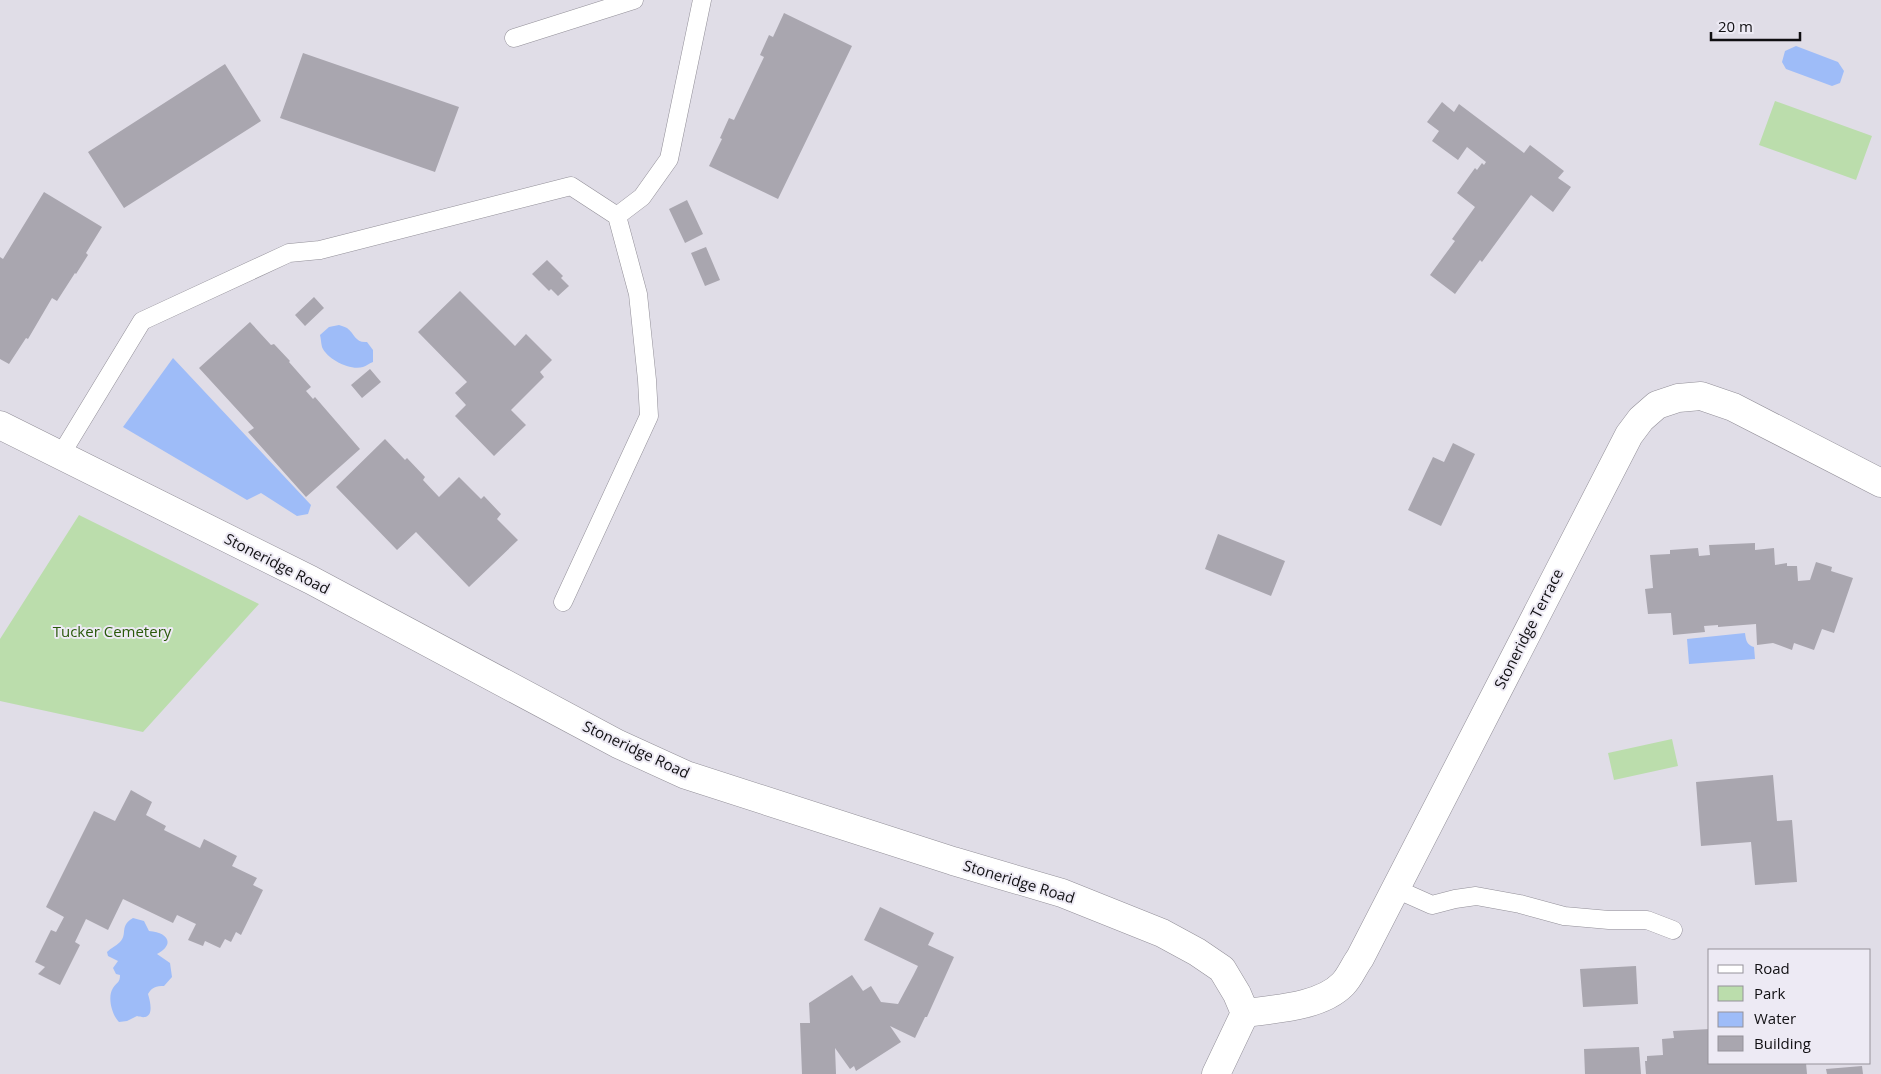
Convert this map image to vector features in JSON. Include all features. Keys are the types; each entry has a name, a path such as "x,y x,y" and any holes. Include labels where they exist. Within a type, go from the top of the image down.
{"street":[{"name":"Stoneridge Terrace","path":"1244,1013 1290,1006 1324,998 1343,984 1360,958 1396,889 1629,435 1641,419 1657,405 1678,398 1702,396 1733,407 1881,483"},
{"name":"Stoneridge Road","path":"0,425 311,580 618,744 656,762 686,774 953,862 1062,893 1162,933 1197,952 1222,969 1237,994 1244,1013"},
{"path":"1216,1074 1244,1013"}],"lane":[{"path":"514,38 634,0"},
{"path":"617,216 642,197 669,159 702,0"},
{"path":"60,456 142,321 288,253 320,250 571,186 617,216 638,294 649,416 563,602"},
{"path":"1396,889 1432,905 1476,896 1520,904 1564,916 1609,920 1647,920 1673,930"}],"green space":[{"path":"1775,101 1872,136 1856,180 1759,145"},
{"name":"Tucker Cemetery","path":"79,515 259,604 143,732 0,701 0,639"},
{"path":"1672,739 1678,766 1614,780 1608,753"}],"water":[{"path":"1796,46 1838,62 1844,71 1840,83 1832,86 1786,69 1782,62 1785,51"},
{"path":"339,325 350,330 360,341 367,342 373,350 373,362 358,368 346,366 329,356 322,347 320,335 329,327"},
{"path":"173,358 311,505 308,514 297,516 261,493 247,500 123,427"},
{"path":"1745,633 1747,642 1754,647 1755,659 1689,664 1687,639"},
{"path":"133,918 144,921 149,931 161,934 167,939 168,943 166,946 157,954 170,963 172,977 164,986 154,987 148,994 150,1011 147,1016 137,1016 127,1021 119,1022 112,1011 110,1001 111,992 120,978 120,975 116,974 113,968 118,961 108,956 107,952 120,942 126,924"}],"building":[{"path":"784,13 852,46 778,199 709,166 722,139 720,138 729,118 734,120 764,57 760,55 769,35 773,37"},
{"path":"303,53 459,107 435,172 280,118"},
{"path":"225,64 261,121 124,208 88,152"},
{"path":"1442,102 1454,112 1459,104 1524,153 1530,145 1564,171 1558,178 1571,187 1553,212 1531,195 1482,262 1480,260 1455,294 1430,275 1455,241 1452,239 1475,207 1457,193 1475,168 1477,170 1482,163 1484,165 1486,162 1467,147 1458,160 1432,141 1439,131 1427,122"},
{"path":"44,192 102,227 76,274 57,301 52,298 28,339 26,338 9,364 0,359 0,257 3,259"},
{"path":"687,200 703,234 685,243 669,209"},
{"path":"706,247 720,280 705,286 691,253"},
{"path":"547,260 563,276 561,278 569,286 558,296 551,289 549,291 532,274"},
{"path":"460,291 515,346 526,334 552,360 540,372 544,377 511,410 526,425 494,456 455,416 466,405 455,393 467,382 418,332"},
{"path":"314,297 324,308 305,326 295,315"},
{"path":"250,322 271,345 274,344 290,361 311,387 306,391 313,399 315,397 360,449 306,497 248,432 254,428 199,368"},
{"path":"370,369 381,382 362,398 351,385"},
{"path":"385,439 425,477 423,480 439,497 459,477 481,499 484,496 501,514 497,519 518,540 469,587 416,532 397,550 336,487"},
{"path":"1453,443 1475,454 1441,526 1408,510 1433,457 1444,462"},
{"path":"1218,534 1285,561 1271,596 1205,569"},
{"path":"1755,543 1755,550 1774,548 1775,565 1787,563 1787,566 1797,566 1798,581 1810,580 1816,562 1832,567 1831,571 1853,578 1834,633 1822,629 1814,650 1794,643 1792,650 1773,643 1757,645 1756,624 1718,627 1718,625 1704,626 1705,632 1673,635 1671,613 1648,614 1645,589 1653,588 1650,555 1670,554 1670,550 1698,548 1699,556 1710,555 1709,545"},
{"path":"1773,775 1777,821 1792,820 1797,882 1755,885 1751,842 1701,846 1696,782"},
{"path":"131,790 152,802 146,815 166,826 164,830 200,848 204,839 237,856 232,866 257,878 253,885 263,890 241,935 236,932 231,942 225,939 220,948 205,941 203,946 188,940 196,924 177,915 173,923 123,899 108,930 86,919 75,942 80,945 60,985 38,974 45,967 35,962 51,930 56,932 64,917 46,907 94,811 115,821"},
{"path":"880,907 934,933 928,945 954,957 927,1017 925,1017 915,1038 890,1026 901,1042 856,1071 854,1066 850,1069 835,1048 836,1074 802,1074 800,1023 810,1023 809,1003 852,975 863,991 871,986 881,1002 898,1004 918,966 864,940"},
{"path":"1636,966 1638,1004 1583,1007 1580,969"},
{"path":"1708,1029 1708,1064 1806,1064 1807,1074 1646,1074 1645,1061 1647,1061 1647,1056 1663,1055 1662,1039 1674,1038 1673,1031"},
{"path":"1639,1047 1641,1074 1585,1074 1584,1049"},
{"path":"1862,1066 1863,1074 1827,1074 1826,1069"}]}
